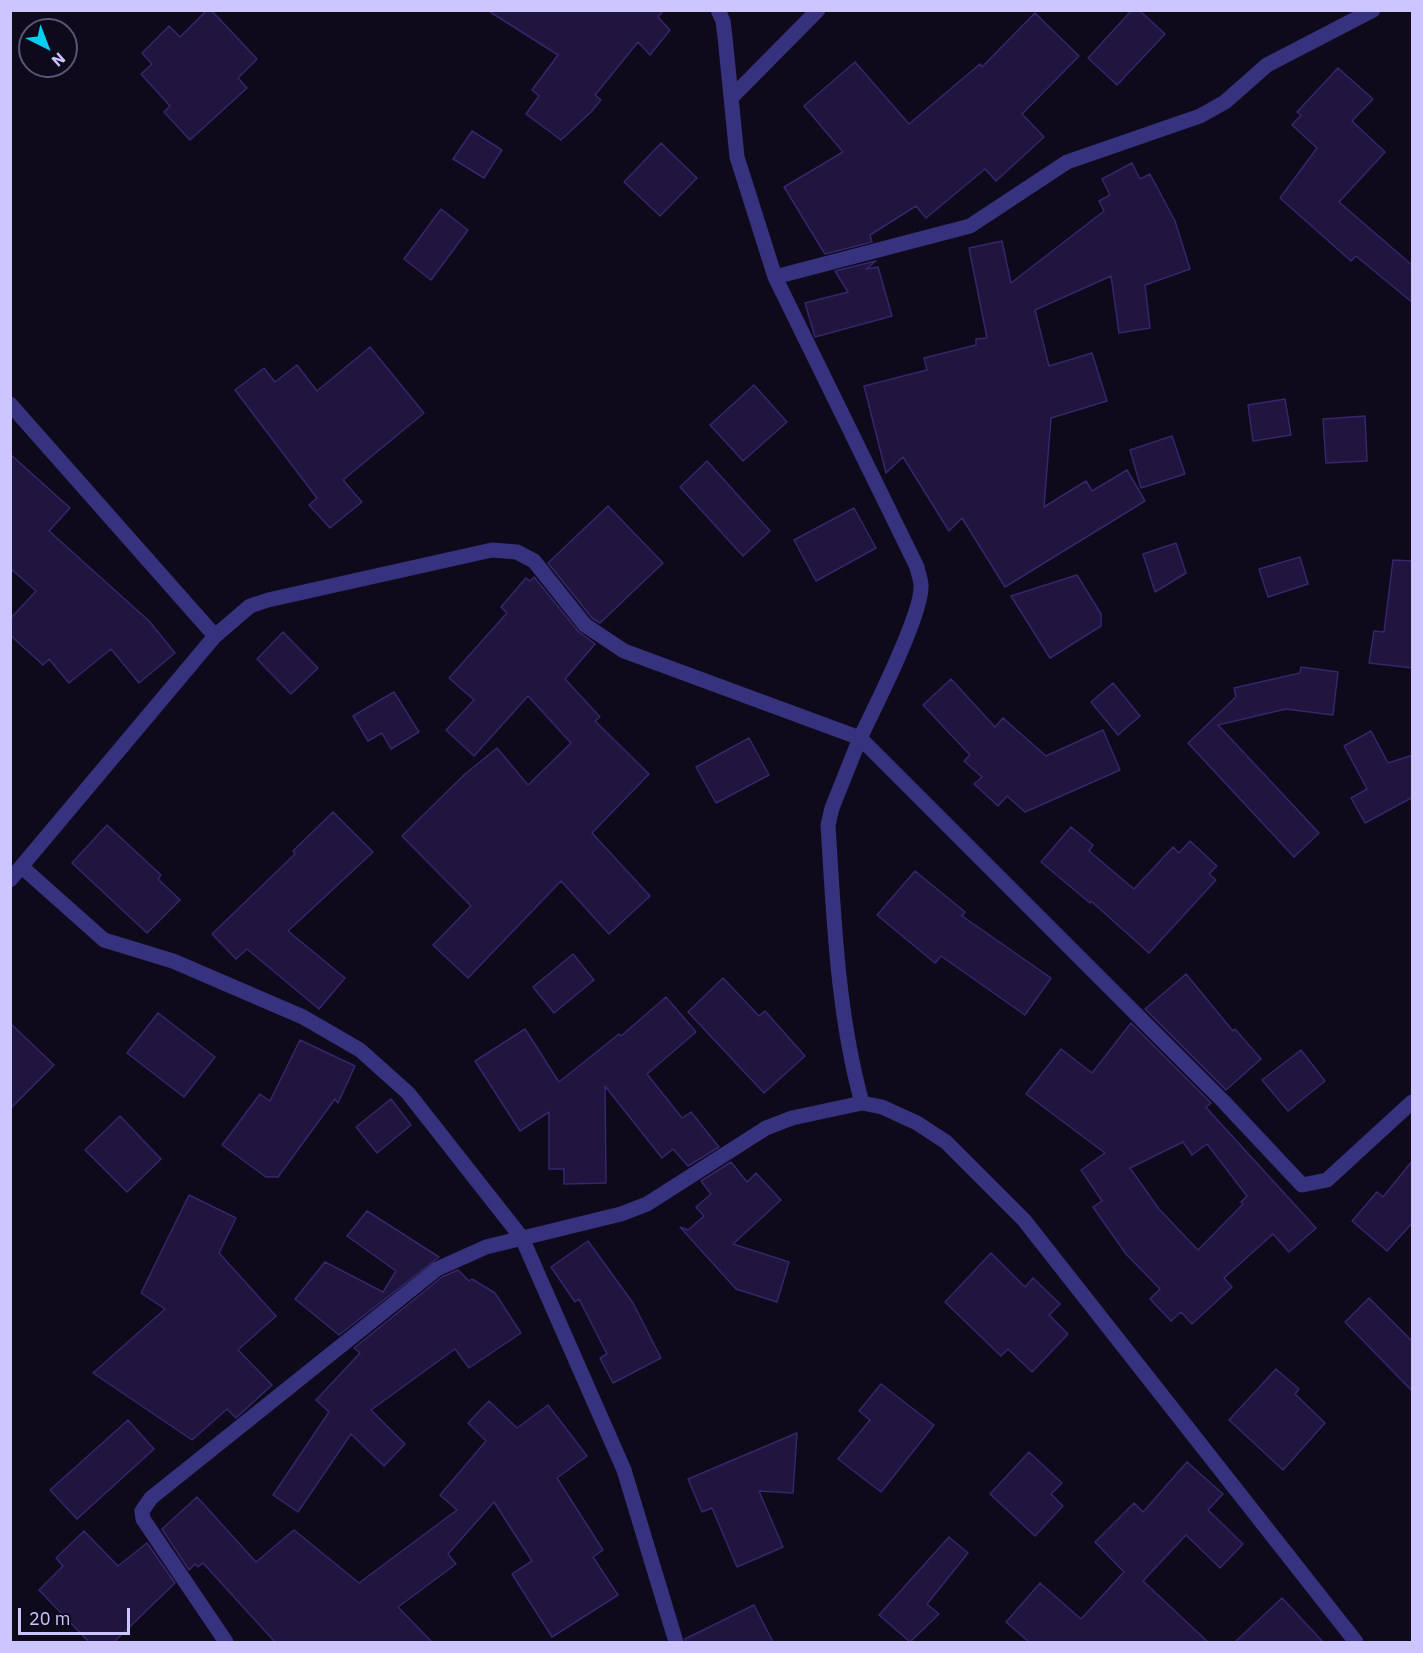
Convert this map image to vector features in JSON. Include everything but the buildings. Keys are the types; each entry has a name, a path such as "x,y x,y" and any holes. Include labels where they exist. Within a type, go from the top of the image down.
{"street":[{"path":"718,10 723,21 741,177 776,278 917,567 922,586 918,606 860,738 832,807 828,825 833,935 852,1067 862,1102"},
{"path":"731,98 818,10"},
{"path":"776,278 970,226 1067,162 1200,116 1225,102 1267,65 1373,10"},
{"path":"10,404 215,636"},
{"path":"10,880 215,636 250,606 492,550 505,550 517,552 534,561 585,625 624,651 860,738 1224,1102 1302,1185 1328,1180 1413,1102"},
{"path":"22,867 104,940 173,961 303,1017 360,1050 408,1093 522,1238 624,1470 676,1642"},
{"path":"226,1642 142,1519 142,1510 151,1498 437,1269 486,1246 621,1214 647,1204 766,1128 792,1118 862,1102 882,1107 917,1123 946,1142 1024,1220 1356,1642"}]}
